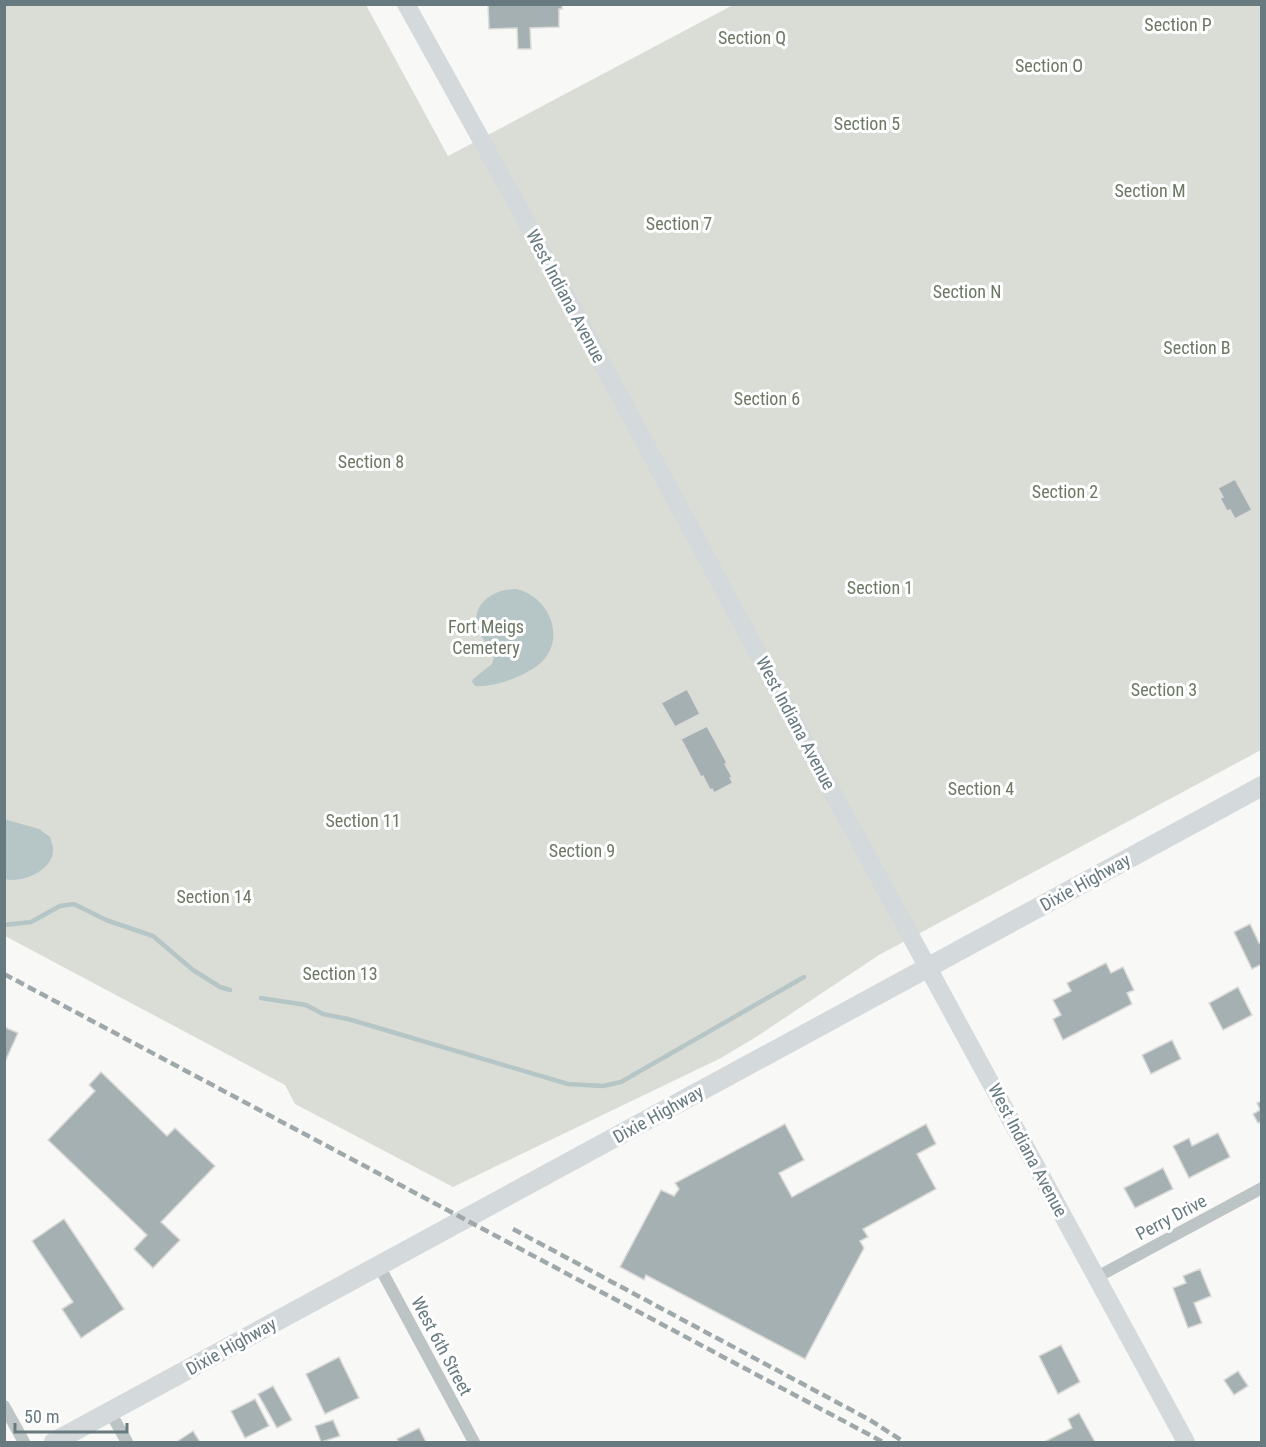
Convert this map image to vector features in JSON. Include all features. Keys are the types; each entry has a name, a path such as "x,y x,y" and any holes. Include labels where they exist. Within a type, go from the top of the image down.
{"main road":[{"name":"West Indiana Avenue","path":"406,4 514,199 1186,1443"},
{"name":"Dixie Highway","path":"54,1443 1262,786"}],"street":[{"name":"Perry Drive","path":"1096,1277 1262,1188"},
{"name":"West 6th Street","path":"379,1266 474,1443"},
{"path":"4,1406 24,1443"},
{"path":"110,1412 127,1443"}],"green space":[{"name":"Fort Meigs Cemetery","path":"4,5 366,5 448,156 733,5 1261,5 1261,750 879,955 721,1058 453,1187 295,1104 285,1085 5,936"}],"shaded area":[{"path":"516,589 536,598 543,606 553,626 551,647 541,663 524,674 493,685 475,686 473,679 492,664 494,657 479,632 476,623 477,614 484,601 491,596"},
{"path":"4,819 39,829 50,837 53,848 52,858 42,870 19,879 5,879"}],"building":[{"path":"488,4 562,4 562,9 559,9 559,27 530,28 531,49 518,49 517,28 489,29"},
{"path":"1235,479 1252,510 1235,519 1230,510 1227,511 1218,488"},
{"path":"687,689 700,714 675,727 661,703"},
{"path":"707,726 727,763 725,764 733,783 714,793 703,776 701,777 681,739"},
{"path":"1250,924 1259,943 1262,942 1262,964 1252,969 1234,932"},
{"path":"1106,963 1111,973 1123,967 1134,990 1127,993 1132,1004 1063,1040 1053,1019 1061,1015 1053,1000 1071,991 1067,983"},
{"path":"1238,987 1252,1015 1223,1030 1209,1003"},
{"path":"4,1027 18,1033 4,1064"},
{"path":"1172,1040 1181,1059 1151,1074 1142,1055"},
{"path":"101,1072 167,1136 175,1128 215,1166 161,1222 180,1240 153,1268 134,1249 147,1235 48,1140 95,1091 89,1085"},
{"path":"1262,1101 1262,1121 1258,1123 1253,1114 1260,1110 1257,1103"},
{"path":"785,1124 804,1160 779,1173 792,1197 926,1124 936,1144 917,1154 936,1189 863,1229 868,1237 860,1241 864,1248 805,1359 646,1275 644,1280 620,1267 661,1190 674,1196 679,1189 675,1183"},
{"path":"1218,1133 1230,1157 1189,1178 1173,1146 1189,1138 1192,1146"},
{"path":"1163,1168 1173,1189 1135,1208 1124,1188"},
{"path":"64,1219 124,1309 81,1338 62,1309 73,1302 32,1241"},
{"path":"1200,1269 1211,1296 1194,1303 1202,1323 1188,1328 1173,1288 1186,1283 1183,1276"},
{"path":"1061,1345 1080,1382 1058,1394 1039,1356"},
{"path":"339,1357 359,1398 325,1414 306,1374"},
{"path":"1238,1371 1248,1386 1234,1395 1224,1380"},
{"path":"273,1386 292,1420 277,1428 258,1394"},
{"path":"255,1399 269,1426 245,1438 231,1411"},
{"path":"1079,1413 1095,1442 1044,1442 1072,1428 1068,1419"},
{"path":"333,1420 340,1436 321,1442 315,1426"},
{"path":"419,1428 426,1442 399,1442 397,1439"},
{"path":"193,1431 200,1442 178,1441"}],"waterway":[{"path":"4,925 31,922 60,906 74,904 106,920 153,936 193,970 220,987 230,990"},
{"path":"261,998 306,1005 323,1014 348,1019 568,1084 603,1086 621,1082 804,977"}],"railway":[{"path":"4,974 883,1442"},
{"path":"513,1229 870,1420 904,1442"}],"park label":[{"name":"Section P","path":"1178,24"},
{"name":"Section Q","path":"752,37"},
{"name":"Section O","path":"1049,65"},
{"name":"Section 5","path":"867,123"},
{"name":"Section M","path":"1150,190"},
{"name":"Section 7","path":"679,223"},
{"name":"Section N","path":"967,291"},
{"name":"Section B","path":"1197,347"},
{"name":"Section 6","path":"767,398"},
{"name":"Section 8","path":"371,461"},
{"name":"Section 2","path":"1065,491"},
{"name":"Section 1","path":"880,587"},
{"name":"Section 3","path":"1164,689"},
{"name":"Section 4","path":"981,788"},
{"name":"Section 11","path":"363,820"},
{"name":"Section 9","path":"582,850"},
{"name":"Section 14","path":"214,896"},
{"name":"Section 13","path":"340,973"}]}
